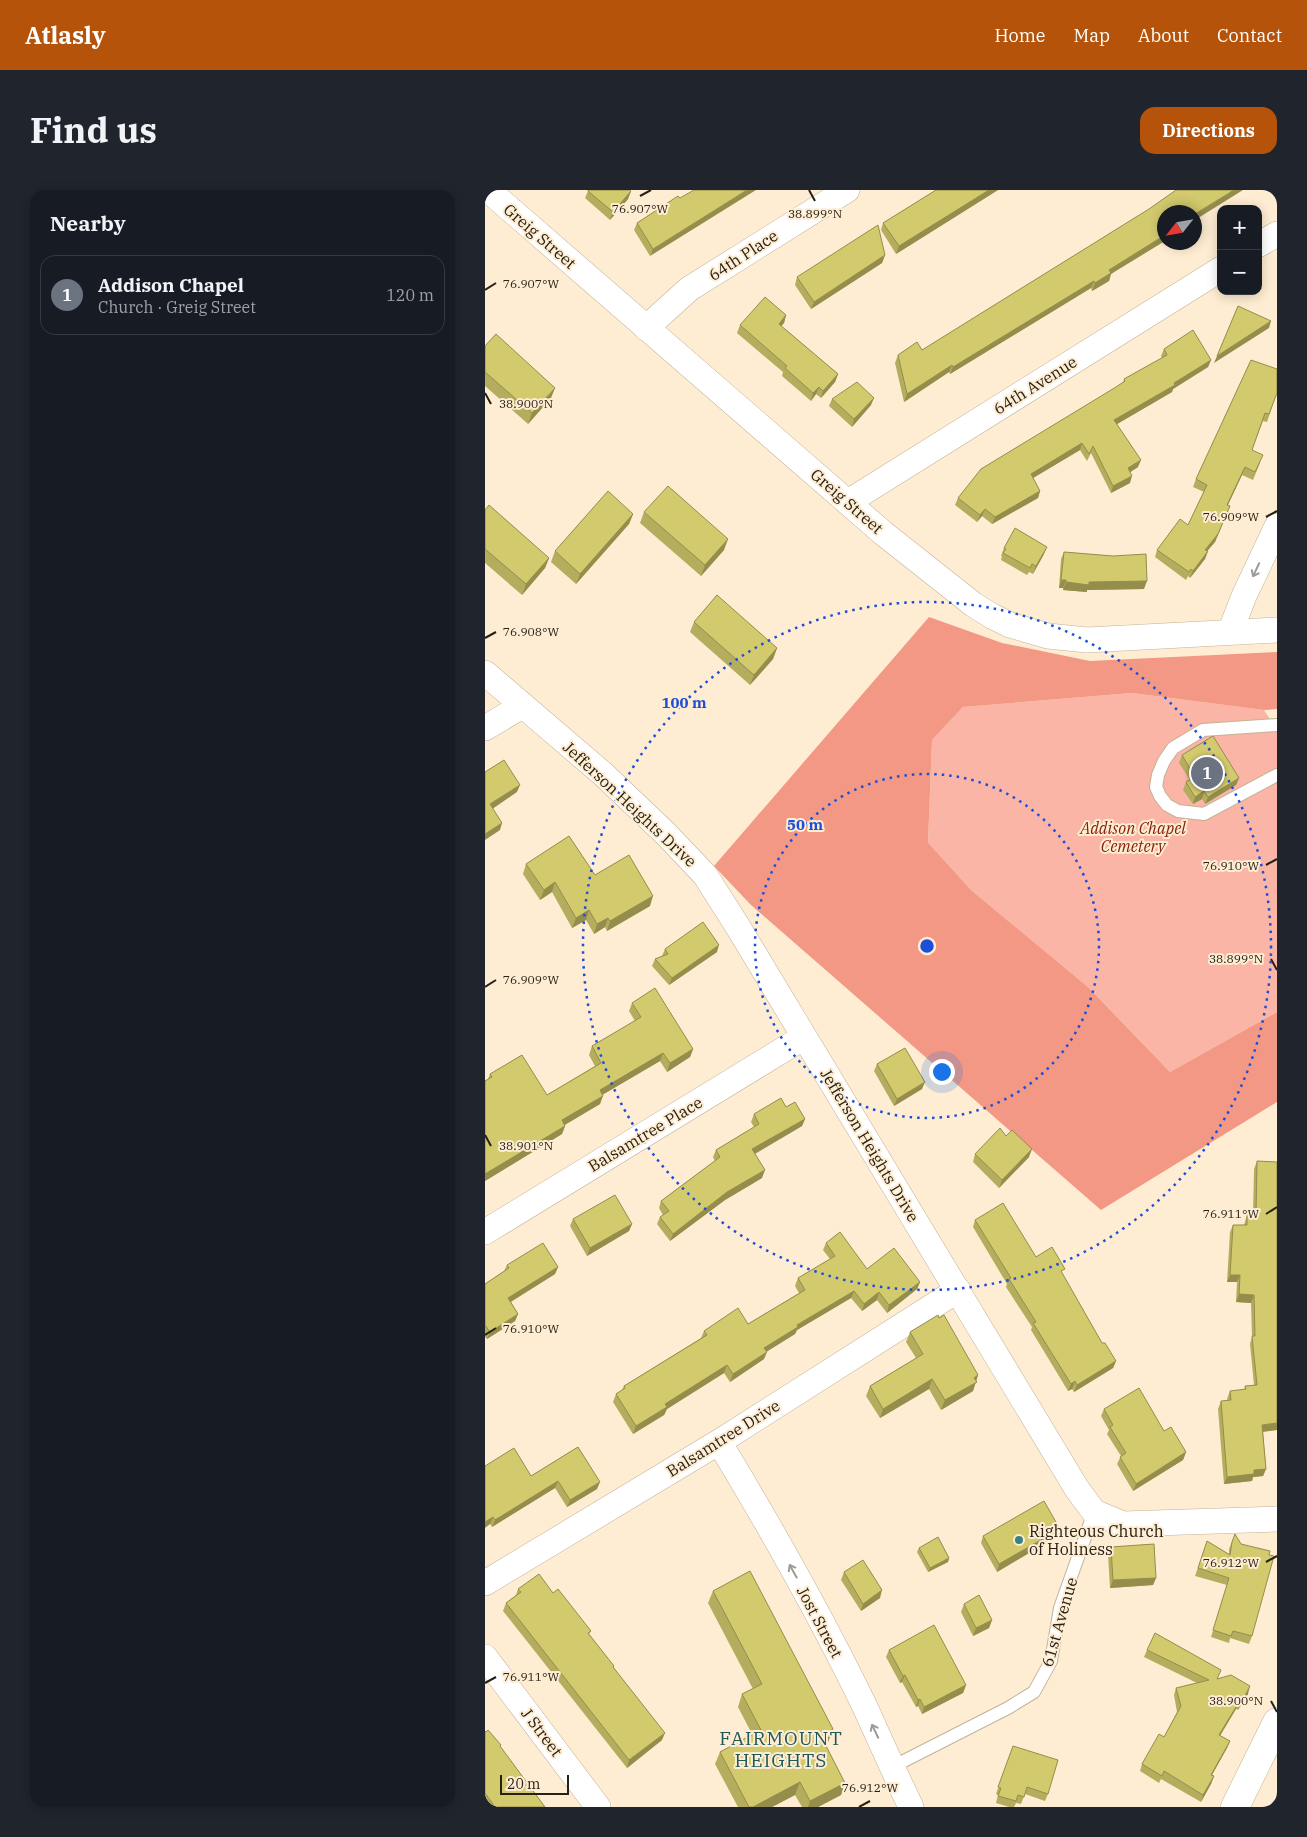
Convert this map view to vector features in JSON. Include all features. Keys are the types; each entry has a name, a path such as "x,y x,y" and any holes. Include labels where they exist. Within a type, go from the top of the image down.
{"street":[{"name":"Greig Street","path":"488,190 883,533 974,605 992,616 1010,625 1048,636 1087,640 1277,630"},
{"name":"64th Place","path":"646,328 689,289 847,190"},
{"name":"64th Avenue","path":"848,502 1217,271"},
{"path":"1230,632 1244,596 1277,526"},
{"name":"Jefferson Heights Drive","path":"485,673 603,774 666,834 705,875 805,1037 1077,1489 1094,1512"},
{"path":"485,728 522,706"},
{"name":"Balsamtree Place","path":"485,1232 805,1037"},
{"name":"Balsamtree Drive","path":"485,1583 719,1442 958,1290"},
{"name":"Jost Street","path":"719,1442 756,1504 864,1706 911,1807"},
{"path":"1094,1512 1123,1524 1277,1519"},
{"name":"J Street","path":"485,1657 599,1807"},
{"path":"1235,1807 1277,1722"}],"lane":[{"path":"1277,725 1203,730 1173,748 1158,775 1156,787 1167,805 1178,811 1204,814 1277,774"},
{"name":"61st Avenue","path":"892,1766 1008,1708 1034,1692 1051,1661 1060,1608 1094,1512"}],"green space":[{"name":"Addison Chapel Cemetery","path":"1132,693 1264,710 1277,730 1277,1012 1170,1072 1088,987 971,890 928,844 932,740 963,707"}],"shaded area":[{"path":"929,617 1002,643 1090,661 1277,652 1277,709 1264,710 1132,693 963,707 932,740 928,843 971,890 1088,987 1170,1072 1277,1012 1277,1102 1101,1210 751,905 714,866"}],"building":[{"path":"588,190 629,190 631,191 613,212"},
{"path":"694,190 747,190 653,249 637,223 678,196 680,198"},
{"path":"936,190 989,190 899,246 883,223"},
{"path":"1176,190 1234,190 1202,210 1202,205 1157,205 1157,240 1109,270 1111,273 1095,283 1094,281 953,367 952,365 907,394 898,355 917,342 922,350 1149,209"},
{"path":"878,225 885,255 814,302 797,277"},
{"path":"765,297 786,315 779,324 838,374 823,391 819,387 813,393 785,368 787,366 740,325"},
{"path":"1238,306 1271,321 1217,356"},
{"path":"1193,330 1211,360 1174,383 1175,385 1114,420 1141,460 1128,468 1132,476 1113,486 1093,446 1089,454 1082,443 1031,474 1040,491 995,517 985,509 980,515 958,498 981,469 1116,387 1125,381 1124,379 1167,355 1164,349"},
{"path":"496,334 555,388 532,413 485,372 485,346"},
{"path":"1251,360 1277,369 1277,393 1269,414 1265,413 1252,450 1263,455 1255,472 1245,467 1227,505 1230,506 1218,534 1205,550 1208,551 1193,571 1191,569 1189,572 1157,550 1180,519 1188,525 1207,485 1196,479"},
{"path":"857,382 874,398 854,419 832,399"},
{"path":"668,486 728,539 705,565 644,512"},
{"path":"608,491 633,514 580,574 555,551"},
{"path":"489,505 549,558 526,584 485,549 485,510"},
{"path":"1015,528 1047,547 1036,566 1032,564 1030,568 1003,553"},
{"path":"1064,552 1113,556 1146,554 1147,581 1089,582 1089,585 1066,582 1066,580 1061,580"},
{"path":"717,595 777,648 754,675 694,622"},
{"path":"1213,736 1239,778 1208,797 1204,791 1195,797 1186,782 1195,777 1182,755"},
{"path":"504,760 520,785 490,804 502,823 485,834 485,772"},
{"path":"569,836 595,875 629,855 653,896 610,921 608,918 597,924 589,910 576,918 555,882 544,890 526,864"},
{"path":"703,922 719,945 672,978 655,959 668,954 665,949"},
{"path":"655,988 693,1049 670,1063 663,1053 600,1090 603,1096 562,1120 565,1126 485,1174 485,1081 492,1077 490,1074 522,1055 547,1095 601,1063 592,1046 641,1017 632,1003"},
{"path":"905,1048 925,1082 897,1099 877,1064"},
{"path":"781,1098 786,1107 795,1102 805,1119 752,1149 765,1170 727,1192 673,1234 660,1217 669,1211 661,1201 720,1157 716,1150 759,1124 754,1114"},
{"path":"1000,1128 1006,1136 1012,1130 1032,1149 1002,1180 975,1154"},
{"path":"1257,1161 1277,1162 1277,1423 1262,1425 1266,1469 1254,1470 1254,1474 1227,1477 1221,1401 1231,1400 1230,1391 1246,1389 1245,1386 1257,1385 1252,1336 1255,1336 1254,1295 1239,1294 1240,1275 1230,1275 1233,1225 1247,1225 1247,1215 1256,1215"},
{"path":"615,1195 632,1224 590,1248 573,1219"},
{"path":"1003,1203 1036,1257 1052,1247 1065,1269 1061,1271 1102,1343 1105,1343 1116,1361 1077,1385 1075,1381 1071,1384 1033,1323 1036,1322 975,1220"},
{"path":"840,1232 867,1269 894,1248 920,1282 889,1305 879,1292 864,1304 854,1291 797,1325 798,1327 764,1348 767,1352 733,1374 727,1365 665,1404 667,1407 636,1426 616,1394 625,1388 624,1386 707,1335 704,1331 738,1308 748,1324 805,1290 798,1278 835,1256 826,1243"},
{"path":"543,1243 558,1267 508,1298 518,1314 490,1332 485,1325 485,1284 509,1268 507,1265"},
{"path":"938,1315 939,1318 944,1315 978,1375 974,1378 977,1382 945,1400 932,1379 883,1409 870,1386 923,1354 910,1332"},
{"path":"1139,1388 1164,1431 1171,1427 1186,1452 1136,1484 1120,1457 1126,1453 1110,1427 1113,1425 1104,1409"},
{"path":"578,1447 600,1482 570,1500 558,1481 495,1520 493,1517 485,1522 485,1466 514,1448 531,1476"},
{"name":"Righteous Church of Holiness","path":"1044,1501 1060,1529 999,1564 983,1536"},
{"path":"1235,1534 1241,1544 1270,1551 1269,1555 1274,1556 1252,1636 1233,1631 1231,1636 1213,1630 1229,1578 1198,1568 1207,1541 1230,1555"},
{"path":"938,1537 949,1558 930,1568 919,1548"},
{"path":"1154,1544 1156,1578 1113,1580 1111,1547"},
{"path":"863,1560 882,1590 863,1604 844,1572"},
{"path":"750,1571 833,1729 821,1736 845,1783 810,1801 800,1782 753,1807 749,1807 720,1752 761,1730 742,1694 762,1684 713,1591"},
{"path":"539,1574 553,1593 558,1589 591,1631 588,1633 613,1667 665,1733 629,1760 506,1603 521,1592 518,1589"},
{"path":"979,1595 992,1620 976,1628 964,1604"},
{"path":"934,1625 966,1685 924,1707 920,1699 918,1700 905,1675 903,1676 889,1650"},
{"path":"1155,1633 1221,1670 1217,1679 1231,1675 1250,1686 1219,1735 1230,1741 1211,1775 1214,1776 1203,1795 1164,1771 1162,1776 1142,1764 1159,1734 1164,1737 1181,1706 1176,1688 1209,1680 1147,1650"},
{"path":"488,1730 501,1745 545,1807 495,1807 485,1793 485,1731"},
{"path":"1013,1746 1058,1760 1048,1794 1027,1787 1024,1797 1018,1795 1016,1801 998,1796 1001,1788 998,1787"}],"place":[{"name":"Addison Chapel","path":"1207,773"},
{"name":"Righteous Church of Holiness","path":"1019,1540"}],"district":[{"name":"FAIRMOUNT HEIGHTS","path":"781,1749"}]}
